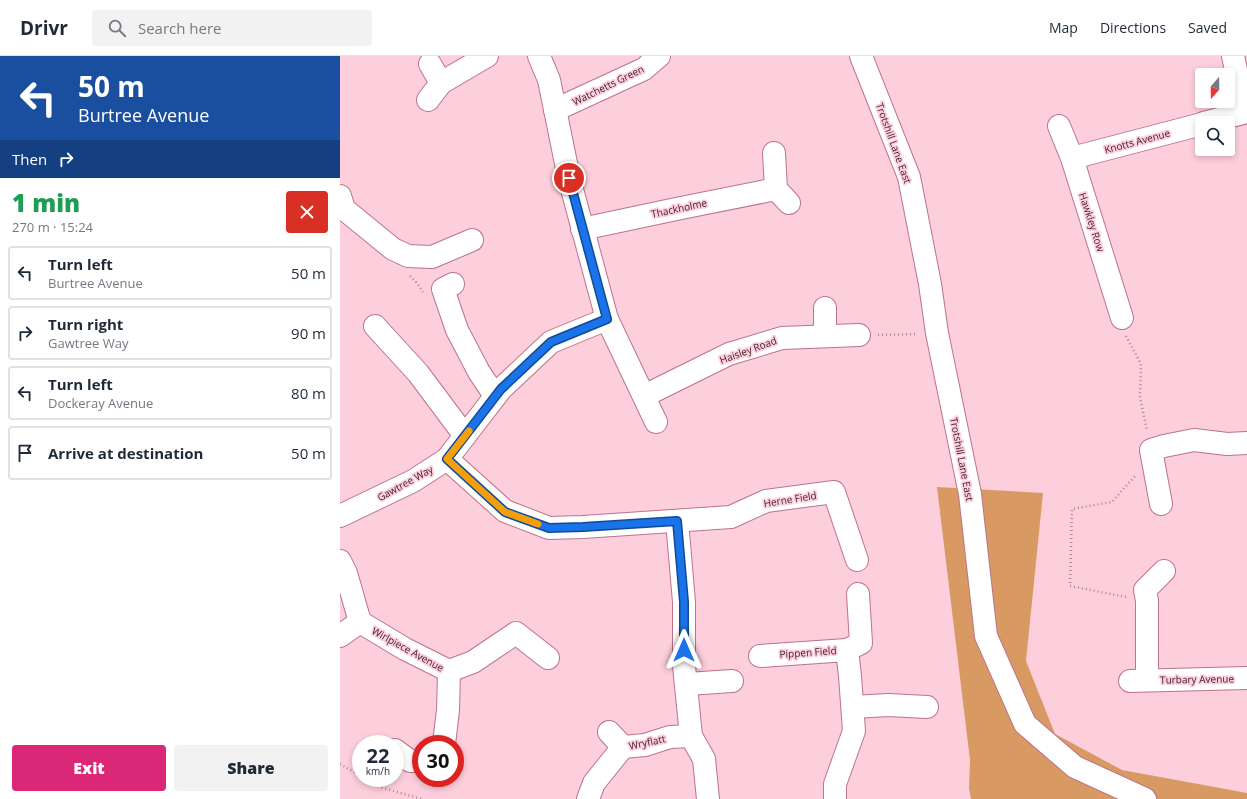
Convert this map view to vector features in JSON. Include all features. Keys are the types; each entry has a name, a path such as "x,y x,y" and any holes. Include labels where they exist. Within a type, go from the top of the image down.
{"street":[{"path":"428,100 441,83 487,56"},
{"path":"539,56 550,80 569,178 607,319 656,422"},
{"name":"Watchetts Green","path":"555,110 644,69 659,56"},
{"name":"Trotshill Lane East","path":"861,56 909,177 930,284 937,334 970,494 986,636 1025,724 1075,767 1144,799"},
{"path":"1233,56 1246,112"},
{"path":"430,64 441,83"},
{"name":"Knotts Avenue","path":"1230,116 1246,112"},
{"name":"Knotts Avenue","path":"1072,158 1195,125"},
{"name":"Hawkley Row","path":"1059,126 1072,158 1122,318"},
{"name":"Thackholme","path":"582,229 681,208 783,196 774,153"},
{"path":"341,206 393,248 408,256 432,257 472,240"},
{"path":"453,284 444,289 457,330 479,372 495,396"},
{"path":"825,308 825,336"},
{"name":"Gawtree Way","path":"340,516 413,481 447,459 501,389 551,342 607,319"},
{"path":"375,326 418,373 465,436"},
{"name":"Haisley Road","path":"644,396 730,354 782,338 859,335"},
{"path":"1162,504 1150,450 1194,440 1227,444 1247,443"},
{"name":"Herne Field","path":"447,459 505,512 549,528 731,517 766,501 834,492 857,560"},
{"path":"677,521 684,602 684,666 691,736 704,759 708,799"},
{"name":"Wirlpiece Avenue","path":"340,560 346,573 360,622 405,649 450,671 473,662 516,633 548,658"},
{"name":"Turbary Avenue","path":"1164,571 1145,590 1147,601 1138,680 1247,678"},
{"path":"846,650 861,643 858,594"},
{"path":"340,636 360,622"},
{"name":"Pippen Field","path":"760,656 846,650 853,707 854,731 834,784 835,799"},
{"path":"445,735 450,671"},
{"path":"687,684 732,681"},
{"path":"853,707 888,705 927,707"},
{"name":"Wryflatt","path":"588,799 594,783 616,739 645,744 670,737 691,736"}],"path":[{"path":"405,272 416,282 424,294"},
{"path":"1122,318 1126,339 1141,364 1140,397 1150,450 1148,462 1112,502 1072,509 1070,586 1147,601"},
{"path":"859,335 937,334"},
{"path":"340,764 352,771"},
{"path":"379,787 422,799"}],"shaded area":[{"path":"937,487 1043,493 1026,661 1055,734 1122,770 1247,793 1247,799 971,799 969,788 970,760"}],"slow traffic":[{"path":"469,431 447,459 505,512 538,524"}],"route":[{"path":"569,178 607,319 551,342 501,389 447,459 505,512 549,528 677,521 684,602 684,650"}]}
